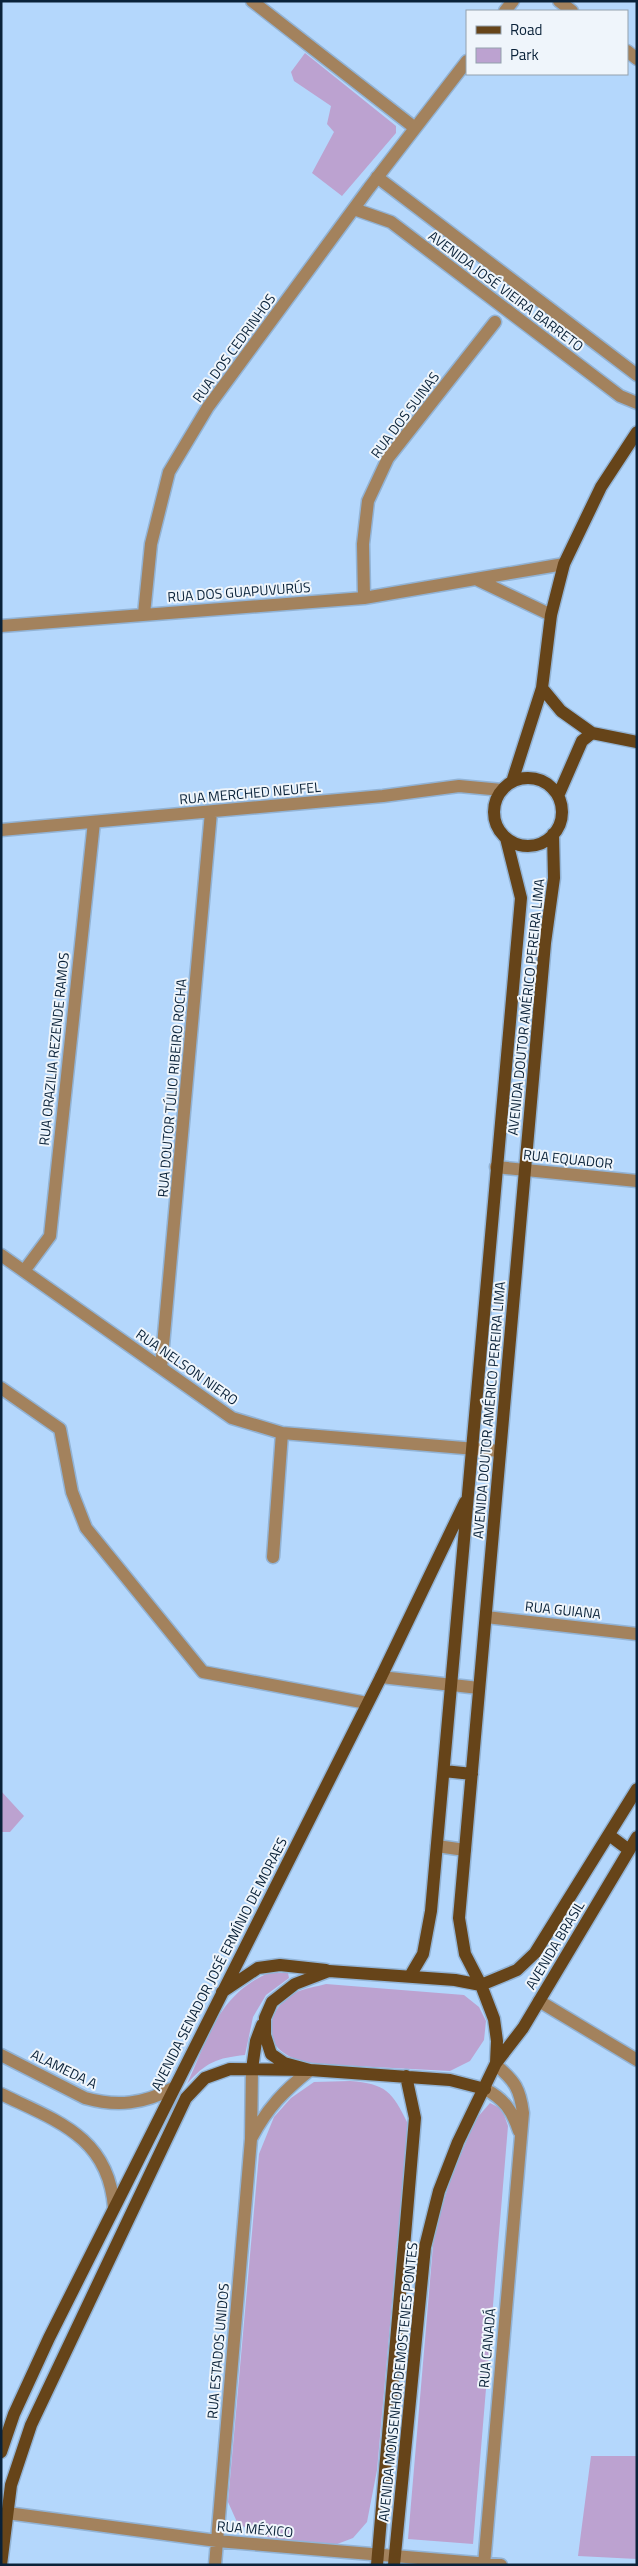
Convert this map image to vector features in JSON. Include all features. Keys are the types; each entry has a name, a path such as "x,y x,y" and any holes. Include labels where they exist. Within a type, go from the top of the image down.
{"main road":[{"path":"512,782 542,688 551,615 564,564 601,487 637,432"},
{"path":"542,688 561,711 592,733 637,742"},
{"path":"558,796 582,741 592,733"},
{"path":"525,778 538,780 550,786 558,796 562,809 560,822 554,834 543,842 530,846 517,844 506,838 497,827 494,818 495,801 502,790 512,782 525,778"},
{"name":"AVENIDA DOUTOR AMÉRICO PEREIRA LIMA","path":"496,2064 497,2041 494,2019 481,1985 465,1954 459,1918 545,943 554,878 554,834"},
{"name":"AVENIDA DOUTOR AMÉRICO PEREIRA LIMA","path":"410,1976 423,1954 431,1911 521,898 506,838"},
{"name":"AVENIDA SENADOR JOSÉ ERMÍNIO DE MORAES","path":"1,2452 22,2397 114,2208 220,1993 381,1677 469,1493"},
{"path":"444,1771 472,1774"},
{"name":"AVENIDA BRASIL","path":"481,1985 517,1970 535,1953 637,1789"},
{"path":"609,1835 629,1850"},
{"name":"AVENIDA BRASIL","path":"496,2064 523,2028 637,1836"},
{"path":"220,1993 258,1968 280,1965 329,1971 455,1980 481,1985"},
{"path":"252,2069 256,2042 272,2002 295,1984 329,1971"},
{"path":"265,2018 264,2035 271,2054 284,2063 310,2070"},
{"name":"AVENIDA MONSENHOR DEMOSTENES PONTES","path":"395,2561 425,2247 438,2191 458,2142 496,2064"},
{"path":"1,2565 11,2486 31,2425 186,2098 205,2078 230,2069 310,2070 450,2080 485,2089"},
{"name":"AVENIDA MONSENHOR DEMOSTENES PONTES","path":"377,2560 415,2118 406,2076"}],"street":[{"path":"252,1 415,128"},
{"path":"559,1 571,10"},
{"name":"RUA DOS CEDRINHOS","path":"144,614 151,544 168,472 208,407 354,209 466,62"},
{"name":"AVENIDA JOSÉ VIEIRA BARRETO","path":"378,177 637,375"},
{"name":"AVENIDA JOSÉ VIEIRA BARRETO","path":"354,209 390,222 620,396 637,403"},
{"name":"RUA DOS SUINAS","path":"364,598 363,544 368,501 388,458 495,322"},
{"name":"RUA DOS GUAPUVURÚS","path":"1,626 364,598 564,564"},
{"path":"478,580 551,615"},
{"name":"RUA MERCHED NEUFEL","path":"1,830 383,796 459,786 502,790"},
{"name":"RUA DOUTOR TÚLIO RIBEIRO ROCHA","path":"162,1368 211,812"},
{"name":"RUA ORAZILIA REZENDE RAMOS","path":"24,1271 50,1236 94,822"},
{"name":"RUA EQUADOR","path":"496,1167 637,1181"},
{"name":"RUA NELSON NIERO","path":"1,1255 232,1418 282,1433 500,1451"},
{"path":"1,1388 60,1428 72,1492 86,1528 203,1672 367,1703"},
{"path":"273,1557 282,1433"},
{"name":"RUA GUIANA","path":"486,1617 637,1634"},
{"path":"381,1677 479,1688"},
{"path":"437,1846 465,1850"},
{"path":"539,2001 637,2060"},
{"name":"ALAMEDA A","path":"1,2055 85,2098 100,2102 130,2103 145,2101 173,2088"},
{"name":"RUA CANADÁ","path":"484,2564 523,2113 520,2092 509,2076 496,2064"},
{"name":"RUA ESTADOS UNIDOS","path":"215,2565 251,2139 252,2069"},
{"path":"251,2139 266,2112 287,2089 310,2070"},
{"path":"485,2089 506,2104 514,2116 520,2133"},
{"path":"1,2094 69,2127 93,2148 109,2176 114,2208"},
{"name":"RUA MÉXICO","path":"7,2513 377,2560 501,2565"}],"green space":[{"path":"305,53 396,126 396,133 342,196 312,173 334,132 327,124 331,106 294,81 291,72"},
{"path":"1,1791 24,1816 10,1832 1,1832"},
{"path":"268,1973 288,1973 289,1978 266,1995 253,2017 245,2055 213,2062 200,2071 187,2084 209,2034 226,2006 237,1993 251,1982"},
{"path":"326,1984 464,1995 479,2007 486,2021 484,2040 470,2061 450,2071 317,2064 284,2053 276,2046 272,2038 271,2029 275,2012 287,1998 295,1993"},
{"path":"350,2081 372,2084 387,2091 408,2124 377,2470 367,2522 353,2538 332,2546 258,2536 237,2522 228,2502 259,2154 274,2117 291,2098 314,2082"},
{"path":"490,2103 502,2109 508,2126 473,2544 408,2539 434,2234 451,2177 476,2119"},
{"path":"591,2456 637,2456 637,2559 578,2556"}]}
